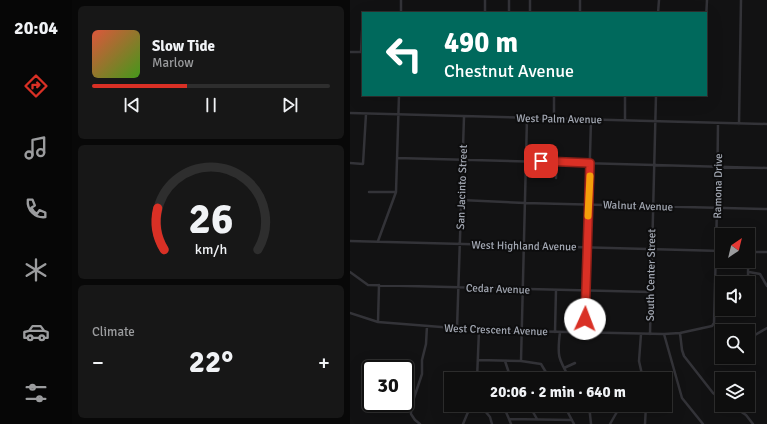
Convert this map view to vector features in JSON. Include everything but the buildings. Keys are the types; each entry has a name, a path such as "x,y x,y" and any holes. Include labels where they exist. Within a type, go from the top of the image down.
{"street":[{"path":"401,0 401,12"},
{"path":"484,12 485,0"},
{"path":"509,0 509,12"},
{"path":"530,0 530,12"},
{"path":"580,0 580,12"},
{"path":"658,0 658,12"},
{"path":"706,12 707,0"},
{"path":"739,124 741,0"},
{"path":"350,52 362,52 362,32"},
{"path":"378,241 396,192 399,96"},
{"path":"554,96 554,119"},
{"path":"625,96 625,120"},
{"name":"South Center Street","path":"650,334 656,96"},
{"name":"West Palm Avenue","path":"350,113 625,120 718,124 767,124"},
{"path":"350,163 363,164 366,114"},
{"name":"San Jacinto Street","path":"457,329 464,116"},
{"path":"521,361 528,118"},
{"path":"585,332 591,120"},
{"name":"Ramona Drive","path":"717,228 718,124"},
{"path":"397,158 767,168"},
{"path":"556,162 556,178"},
{"path":"369,192 396,192"},
{"name":"Walnut Avenue","path":"461,200 767,209"},
{"name":"West Highland Avenue","path":"350,241 715,250"},
{"path":"755,252 767,252"},
{"name":"Ramona Drive","path":"714,322 716,268"},
{"path":"748,268 749,276"},
{"name":"Cedar Avenue","path":"350,272 368,285 651,292"},
{"path":"748,273 758,273 766,280 767,286"},
{"path":"378,322 379,285"},
{"path":"555,332 556,290"},
{"name":"West Crescent Avenue","path":"350,313 378,322 457,329 555,332 641,334 680,333 712,326 714,322"},
{"path":"420,424 411,414 410,407 422,374 422,360 426,344 427,326"},
{"path":"755,335 767,328"},
{"path":"477,372 479,330"},
{"path":"560,332 558,356 566,372"},
{"path":"680,333 684,356 715,394"},
{"name":"South Center Street","path":"641,334 640,362 642,372"},
{"path":"664,334 682,398 703,424"},
{"path":"478,360 521,361 540,364 545,372"},
{"path":"505,361 509,372"},
{"path":"564,368 575,363"},
{"path":"463,424 468,412"},
{"path":"485,412 492,424"},
{"path":"506,412 511,424"},
{"path":"534,412 537,419"},
{"path":"568,412 574,424"},
{"path":"590,412 592,424"},
{"path":"610,424 617,412"},
{"path":"645,424 646,412"},
{"path":"742,412 753,424"},
{"path":"509,419 572,420"}],"slow traffic":[{"path":"588,216 590,176"}],"route":[{"path":"541,161 590,163 585,319"}]}
